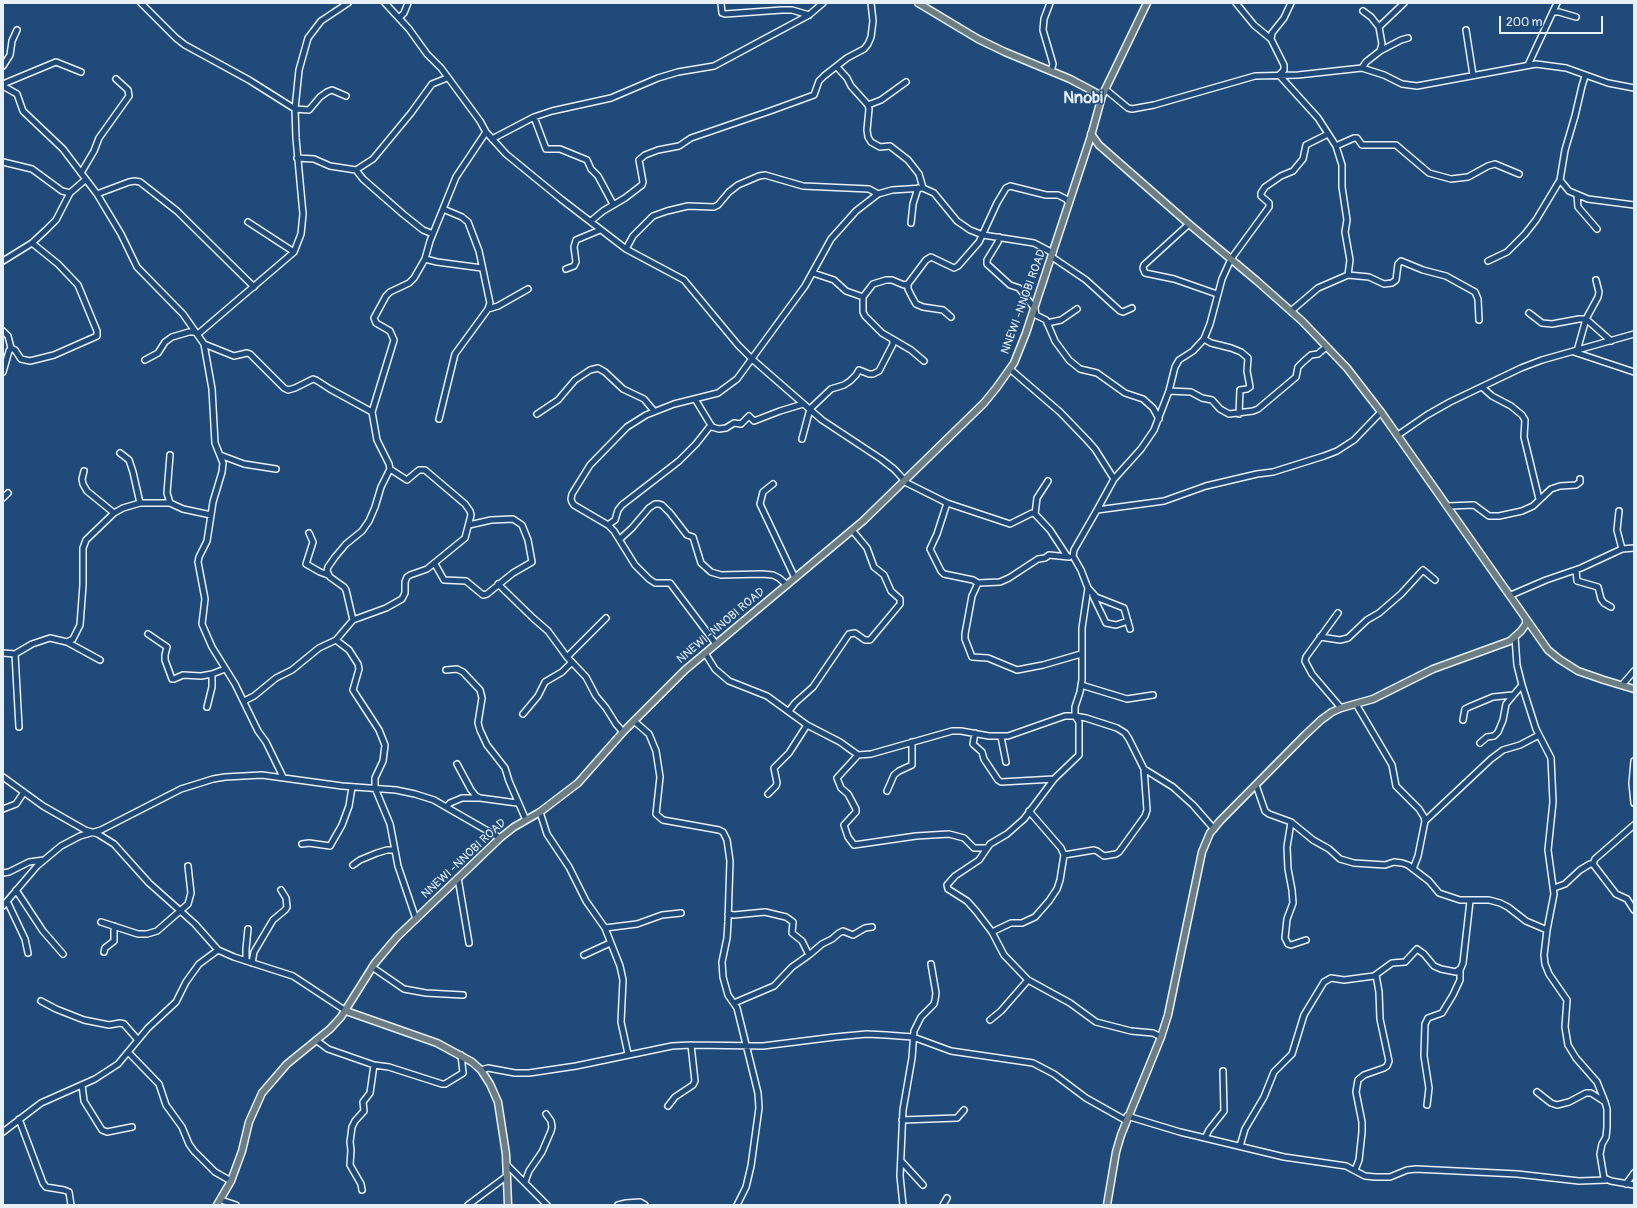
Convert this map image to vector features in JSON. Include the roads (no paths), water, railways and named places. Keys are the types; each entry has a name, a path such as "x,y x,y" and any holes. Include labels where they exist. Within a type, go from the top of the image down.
{"main road":[{"path":"918,3 978,39 1070,79 1102,96"},
{"name":"NNEWI -NNOBI ROAD","path":"219,1202 231,1181 242,1151 249,1122 262,1093 287,1064 330,1029 346,1010 372,967 386,949 500,838 540,812 578,782 623,732 685,670 852,530 905,481 984,403 1010,369 1022,345 1053,255 1102,96 1147,3"},
{"path":"1091,134 1099,145 1291,311 1347,368 1382,412 1548,650 1567,665 1594,677 1634,689"},
{"path":"1088,144 1099,145"},
{"path":"1517,636 1526,624 1526,620"},
{"path":"1107,1205 1116,1152 1126,1118 1161,1037 1173,996 1202,852 1204,844 1214,829 1220,821 1321,720 1341,708 1385,694 1433,669 1506,643 1529,631 1535,633"},
{"path":"346,1010 437,1043 461,1055 481,1070 490,1084 498,1102 507,1165 508,1205"}],"street":[{"path":"141,3 185,45 249,80 295,109 309,110 320,97 332,90 346,96"},
{"path":"198,334 294,252 300,234 303,214 297,158 295,109 299,70 308,38 321,21 348,3"},
{"path":"385,3 399,18 427,54 441,68 492,139 525,170 591,221 600,230 626,249 688,284 723,327 752,359 803,404 836,430 881,459 894,469 910,485 947,502 1010,524 1032,513 1034,514"},
{"path":"399,18 404,13 408,3"},
{"path":"721,3 722,13 725,14 792,10 809,15"},
{"path":"492,139 534,117 562,108 611,98 658,78 678,72 714,66 809,15 823,3"},
{"path":"591,221 613,204 625,198 644,184 639,160 645,155 679,146 691,138 814,95 820,81 847,58 864,49 868,44 871,38 873,21 871,3"},
{"path":"1050,3 1044,19 1043,30 1053,64 1051,71"},
{"path":"1236,3 1254,25 1270,40 1284,65 1284,70 1279,75"},
{"path":"1270,40 1272,33 1284,18 1291,3"},
{"path":"1379,27 1404,3"},
{"path":"1528,65 1557,3"},
{"path":"1363,11 1371,17 1379,27 1381,38 1380,51"},
{"path":"1553,12 1559,12 1576,17"},
{"path":"3,66 10,55 12,41 17,30"},
{"path":"1466,30 1473,75"},
{"path":"1362,68 1366,62 1380,51 1408,38"},
{"path":"3,85 56,62 81,72"},
{"path":"1105,90 1128,108 1138,108 1255,76 1326,72 1362,68 1378,72 1402,84 1410,86 1424,85 1528,65 1566,68 1608,84 1634,88"},
{"path":"837,67 868,105 867,130 868,137 871,142 880,147 890,146 908,160 919,174 921,188 913,204 911,223"},
{"path":"1279,75 1318,118 1336,146 1342,165 1342,187 1347,220 1345,232 1350,260 1348,275"},
{"path":"1488,261 1507,252 1525,234 1536,220 1560,180 1565,150 1576,116 1585,76"},
{"path":"297,158 314,159 330,166 356,170 362,167 373,159 411,113 432,84 447,78"},
{"path":"81,172 94,151 99,138 129,96 128,90 116,79"},
{"path":"868,105 880,100 906,82"},
{"path":"3,85 17,94 23,111 63,149 81,172 85,180 97,194 121,234 137,267 183,314 204,344 212,389 215,443 223,463 211,515 207,541 199,556 198,562 205,599 202,624 212,647 235,684 283,777"},
{"path":"534,117 546,149 560,149 585,158 590,169 598,176 613,204"},
{"path":"328,575 328,567 335,557 346,544 362,531 369,521 381,487 390,469 378,440 372,412 394,340 390,331 376,323 374,318 386,296 390,292 409,283 414,278 425,259 433,234 456,177 486,132"},
{"path":"1128,621 1116,625 1106,623 1092,593 1088,588 1082,570 1075,561 1073,556 1074,550 1098,510 1114,479 1141,449 1154,430 1169,391 1175,367 1179,360 1193,351 1204,340 1210,324 1217,294 1231,259 1270,207 1261,196 1264,187 1281,176 1294,171 1303,159 1306,145 1328,134"},
{"path":"1336,146 1354,138 1357,138 1362,145 1390,144 1396,146 1429,173 1451,179 1468,177 1488,166 1495,164 1508,168 1519,174"},
{"path":"3,162 32,169 62,191 70,193"},
{"path":"356,170 363,179 402,214 423,230 433,234"},
{"path":"626,249 633,236 653,216 688,206 714,207 718,205 729,192 738,185 759,176 765,175 803,186 869,189 878,194"},
{"path":"3,260 32,243 56,220 70,193 85,180"},
{"path":"1560,180 1570,191 1588,199 1620,204 1634,204"},
{"path":"97,194 129,182 140,182 177,211 254,287"},
{"path":"951,317 943,310 923,307 916,304 908,289 908,284 928,258 934,258 956,268 979,242 997,203 1006,188 1010,186 1046,195 1058,195 1066,199 1069,203"},
{"path":"716,644 670,583 655,583 649,579 635,564 620,539 608,525 574,505 571,499 572,494 590,465 627,427 654,411 718,393 737,379 794,302 813,273 832,239 856,211 878,194 892,190 921,188 934,193 957,221 970,230 983,234 1034,243 1053,255 1086,280 1120,311 1123,312 1132,308"},
{"path":"1577,195 1578,207 1597,230"},
{"path":"439,419 455,354 488,309 490,303 479,251 468,222 462,217 443,209"},
{"path":"248,222 294,252"},
{"path":"1189,224 1144,265 1144,273 1174,279 1217,294"},
{"path":"566,269 574,266 576,262 574,247 576,240 600,230"},
{"path":"999,237 998,242 987,260 987,264 1010,284 1019,288 1035,309 1036,315 1047,323 1055,341 1069,360 1080,369 1097,373 1125,393 1143,399 1152,408 1159,419"},
{"path":"11,348 16,350 21,359 30,361 54,355 89,341 97,336 78,285 58,264 32,243"},
{"path":"425,259 436,262 482,268"},
{"path":"1291,311 1318,288 1348,275 1369,277 1384,284 1392,283 1396,280 1398,264 1401,261 1423,270 1446,276 1475,292 1478,299 1478,320"},
{"path":"813,273 834,280 846,291 863,297"},
{"path":"908,284 892,280 879,281 868,289 863,297 863,312 865,316 882,333 911,350 924,361"},
{"path":"1575,351 1586,319 1598,297 1599,292 1596,280"},
{"path":"488,309 498,306 528,289"},
{"path":"1047,323 1060,320 1077,309"},
{"path":"1529,313 1542,323 1552,324 1586,319 1611,341"},
{"path":"3,331 8,336 11,348 3,372"},
{"path":"145,360 158,353 165,342 172,336 189,332 198,334"},
{"path":"1398,435 1427,415 1521,368 1634,334"},
{"path":"802,439 810,409 831,389 844,385 850,381 859,370 869,374 879,371 893,344 893,340"},
{"path":"1204,340 1241,352 1248,358 1247,371 1250,387 1240,392 1239,414"},
{"path":"204,344 234,356 246,353 250,354 284,388 288,390 313,379 372,412"},
{"path":"1169,391 1191,392 1202,398 1212,400 1225,413 1239,414 1258,409 1296,377 1298,367 1302,362 1311,355 1318,354 1326,347"},
{"path":"1575,351 1634,372"},
{"path":"537,414 558,400 575,380 590,370 598,368 606,372 623,389 644,399 654,411"},
{"path":"1010,369 1060,412 1087,440 1095,449 1114,479"},
{"path":"1482,388 1492,396 1511,406 1522,415 1525,420 1524,437 1539,499"},
{"path":"695,399 711,426 724,429 731,424 741,424 749,416 754,421 803,404"},
{"path":"1098,510 1164,501 1206,486 1257,474 1274,472 1324,456 1337,451 1354,440 1382,412"},
{"path":"608,525 615,520 618,510 622,505 679,461 711,426"},
{"path":"120,453 129,460 140,503"},
{"path":"170,455 167,493 170,504"},
{"path":"220,455 244,464 276,469"},
{"path":"244,702 260,692 276,678 292,670 319,648 336,640 353,620 386,608 402,599 406,593 406,578 435,564 465,538 471,515 468,508 425,470 419,470 407,480 390,469"},
{"path":"84,471 82,479 87,491 114,513"},
{"path":"1448,506 1474,505 1489,516 1495,517 1522,511 1533,506 1539,499 1556,487 1578,484 1580,479"},
{"path":"1034,514 1037,498 1048,481"},
{"path":"773,484 763,492 760,504 795,578"},
{"path":"3,498 8,493"},
{"path":"947,502 937,534 930,549 944,574 973,580 978,583 1000,582 1006,580 1038,559 1045,558 1050,555 1067,556"},
{"path":"67,642 73,639 80,625 83,585 83,548 86,540 114,513 123,508 140,503 170,504 183,509 211,515"},
{"path":"620,539 632,528 649,508 655,504 659,504 666,509 687,535 693,538 701,563 711,572 721,575 773,575 780,578 787,585"},
{"path":"1619,511 1617,530 1622,550"},
{"path":"1034,514 1050,530 1067,556 1075,561"},
{"path":"435,564 444,580 466,581 482,595 487,594 513,573 532,562 528,540 522,525 513,519 504,518 469,525"},
{"path":"789,711 795,703 813,687 849,634 855,633 865,640 870,640 900,604 900,599 891,591 884,575 874,567 867,548 852,530"},
{"path":"309,533 313,542 306,564 328,575 346,590 353,620"},
{"path":"1511,596 1546,580 1576,570 1632,547 1634,543"},
{"path":"1320,637 1340,640 1348,638 1367,620 1379,613 1401,594 1422,570 1435,580"},
{"path":"1576,570 1577,581 1598,587 1601,599 1604,603 1611,607"},
{"path":"978,583 972,596 965,634 972,657 988,658 1017,670 1043,665 1081,654"},
{"path":"498,584 548,631 567,657 586,677 596,696 623,732"},
{"path":"1088,588 1082,628 1081,686 1075,707 1075,716 1079,722 1079,755 1054,779 1030,811 1008,834 993,841 979,860 949,881 947,885 948,889 972,906 992,932 1004,955 1028,980 1070,1003 1096,1022 1131,1030 1153,1033 1161,1037"},
{"path":"1092,593 1106,602 1124,608 1130,628"},
{"path":"1338,613 1306,657 1305,661 1312,674 1341,708"},
{"path":"567,657 606,618"},
{"path":"148,634 167,647 164,655 172,679 183,675 197,676 212,674 225,669"},
{"path":"1517,636 1517,664 1522,685 1539,736 1551,758 1553,802 1548,850 1554,888 1553,904 1547,930 1544,955 1545,964 1549,974 1567,1000 1565,1027 1568,1045 1576,1058 1597,1082 1605,1102 1607,1127 1606,1136 1600,1154 1602,1172 1606,1180"},
{"path":"3,652 15,654 44,639 53,638 67,642 100,660"},
{"path":"336,640 349,650 358,664 359,669 354,690 379,730 385,745 383,761 375,778 374,788 390,824 401,878 416,919"},
{"path":"705,653 715,669 729,681 758,692 789,711 807,725 840,742 858,755 871,754 952,731 961,730 1001,737 1018,733 1065,716 1075,716 1117,728 1125,733 1144,769 1147,810 1145,816 1116,854 1104,856 1094,850 1064,855"},
{"path":"15,654 19,727"},
{"path":"523,714 538,696 548,680 562,672 572,662"},
{"path":"446,670 457,669 463,672 480,690 482,698 478,718 480,730 487,745 505,768 526,820"},
{"path":"1622,685 1634,672"},
{"path":"207,707 212,687 212,674"},
{"path":"1480,744 1498,732 1503,720 1506,704 1522,685"},
{"path":"1081,686 1127,698 1153,695"},
{"path":"1464,720 1465,709 1493,697 1513,695"},
{"path":"1356,704 1392,765 1396,786 1419,810 1425,821"},
{"path":"634,721 649,734 656,751 660,777 656,814 663,820 719,830 726,836 730,861 727,938 722,962 725,988 728,995 734,1002 747,1046 757,1087 759,1108 748,1180 737,1205"},
{"path":"768,794 777,783 774,768 789,753 807,725"},
{"path":"974,733 972,744 982,752 984,759 998,780 1001,782 1054,779"},
{"path":"1413,869 1418,856 1425,821 1502,750 1520,745 1539,736"},
{"path":"1001,737 1006,762"},
{"path":"887,791 894,775 912,765 912,742"},
{"path":"858,755 853,763 838,778 841,788 848,794 856,809 856,812 844,825 848,837 854,845 916,836 949,834 964,838 974,848 987,848"},
{"path":"1634,761 1632,783 1634,802"},
{"path":"457,764 471,790 480,798"},
{"path":"1144,769 1173,787 1193,805 1214,829"},
{"path":"3,906 44,860 61,846 70,841 93,833 181,789 196,783 238,775 283,777 415,794 434,800 446,806 500,838"},
{"path":"3,777 54,813 114,844 149,883 195,924 218,950 224,954 293,976 346,1010"},
{"path":"1256,785 1265,811 1269,814 1291,822 1313,840 1330,849 1336,857 1345,861 1385,865 1394,862 1402,863 1429,881 1438,893 1460,900 1489,900 1500,903 1508,907 1526,921 1547,930"},
{"path":"302,844 309,843 330,846 350,806 352,787"},
{"path":"3,809 16,804 24,792"},
{"path":"446,806 462,798 480,798 518,803"},
{"path":"992,932 1011,923 1022,923 1029,921 1041,911 1057,889 1064,855 1055,840 1030,811"},
{"path":"540,812 547,834 569,867 586,901 605,928 623,980 621,1022 628,1054"},
{"path":"1291,822 1287,847 1288,869 1293,903 1287,919 1285,938 1288,944 1291,945 1306,940"},
{"path":"1593,864 1595,859 1634,825"},
{"path":"353,865 360,860 377,853 392,849 395,850"},
{"path":"3,873 9,872 29,862 44,860"},
{"path":"1554,888 1565,884 1580,870 1590,864 1593,864"},
{"path":"1593,864 1616,894 1627,899 1634,910"},
{"path":"101,922 138,934 153,933 188,904 191,893 188,866"},
{"path":"458,878 469,943"},
{"path":"16,890 47,936 63,954"},
{"path":"249,962 273,920 287,907 286,898 281,890"},
{"path":"6,901 25,938 28,953"},
{"path":"1427,1105 1429,1088 1424,1056 1425,1024 1428,1018 1442,1013 1454,995 1460,980 1460,969 1463,963 1470,901"},
{"path":"605,928 636,924 662,915 681,912"},
{"path":"728,914 734,915 765,912 786,917 793,922 792,933 802,941 810,955"},
{"path":"104,952 105,948 114,941 114,926"},
{"path":"734,1002 772,987 792,967 810,955 822,944 840,933 843,932 853,935 865,928 872,927"},
{"path":"248,929 246,949 249,962"},
{"path":"584,955 610,942"},
{"path":"1240,1146 1246,1129 1264,1097 1274,1072 1292,1054 1304,1016 1324,982 1331,978 1344,980 1371,977 1392,963 1405,962 1417,949 1424,954 1434,966 1456,972 1460,969"},
{"path":"3,1130 41,1103 108,1072 118,1064 157,1018 176,1002 186,982 199,964 218,950"},
{"path":"903,1205 901,1188 902,1120 904,1102 912,1058 913,1037 916,1026 921,1017 934,1004 935,1000 936,993 931,964"},
{"path":"372,967 404,989 426,993 462,995"},
{"path":"1355,1170 1359,1160 1362,1132 1362,1122 1356,1092 1358,1080 1364,1075 1384,1068 1387,1066 1389,1061 1380,1020 1379,992 1376,975"},
{"path":"990,1020 1001,1011 1028,980"},
{"path":"41,1001 56,1010 84,1020 109,1025 120,1023 129,1029 138,1040"},
{"path":"481,1070 488,1068 516,1073 530,1073 576,1066 672,1046 691,1044 763,1046 866,1034 913,1037 951,1051 1033,1064 1043,1068 1086,1098 1126,1118 1284,1157 1340,1164 1366,1176 1382,1178 1390,1177 1407,1170 1416,1169 1517,1174 1579,1181 1606,1180 1634,1186"},
{"path":"316,1040 328,1049 374,1065 389,1067 442,1084 445,1084 464,1073 461,1055"},
{"path":"668,1106 674,1097 693,1085 695,1081 691,1044"},
{"path":"128,1052 159,1084 166,1105 182,1127 189,1144 194,1151 215,1172 231,1181"},
{"path":"362,1190 350,1165 350,1142 352,1127 359,1115 364,1111 363,1102 370,1093 374,1065"},
{"path":"1205,1138 1209,1130 1224,1111 1223,1071"},
{"path":"82,1085 84,1101 102,1130 107,1132 132,1127"},
{"path":"1537,1092 1551,1103 1557,1105 1569,1102 1586,1093 1590,1093 1605,1102"},
{"path":"902,1120 957,1118 964,1110"},
{"path":"525,1182 529,1171 542,1152 551,1132 551,1121 546,1114"},
{"path":"19,1119 43,1183 46,1187 69,1192 71,1205"},
{"path":"902,1161 923,1185"},
{"path":"507,1165 548,1205"},
{"path":"1626,1184 1634,1173"},
{"path":"468,1205 507,1176"},
{"path":"943,1205 947,1198"},
{"path":"219,1202 236,1205"},
{"path":"618,1205 640,1202 645,1205"}],"district":[{"name":"Nnobi","path":"1083,99"}]}
